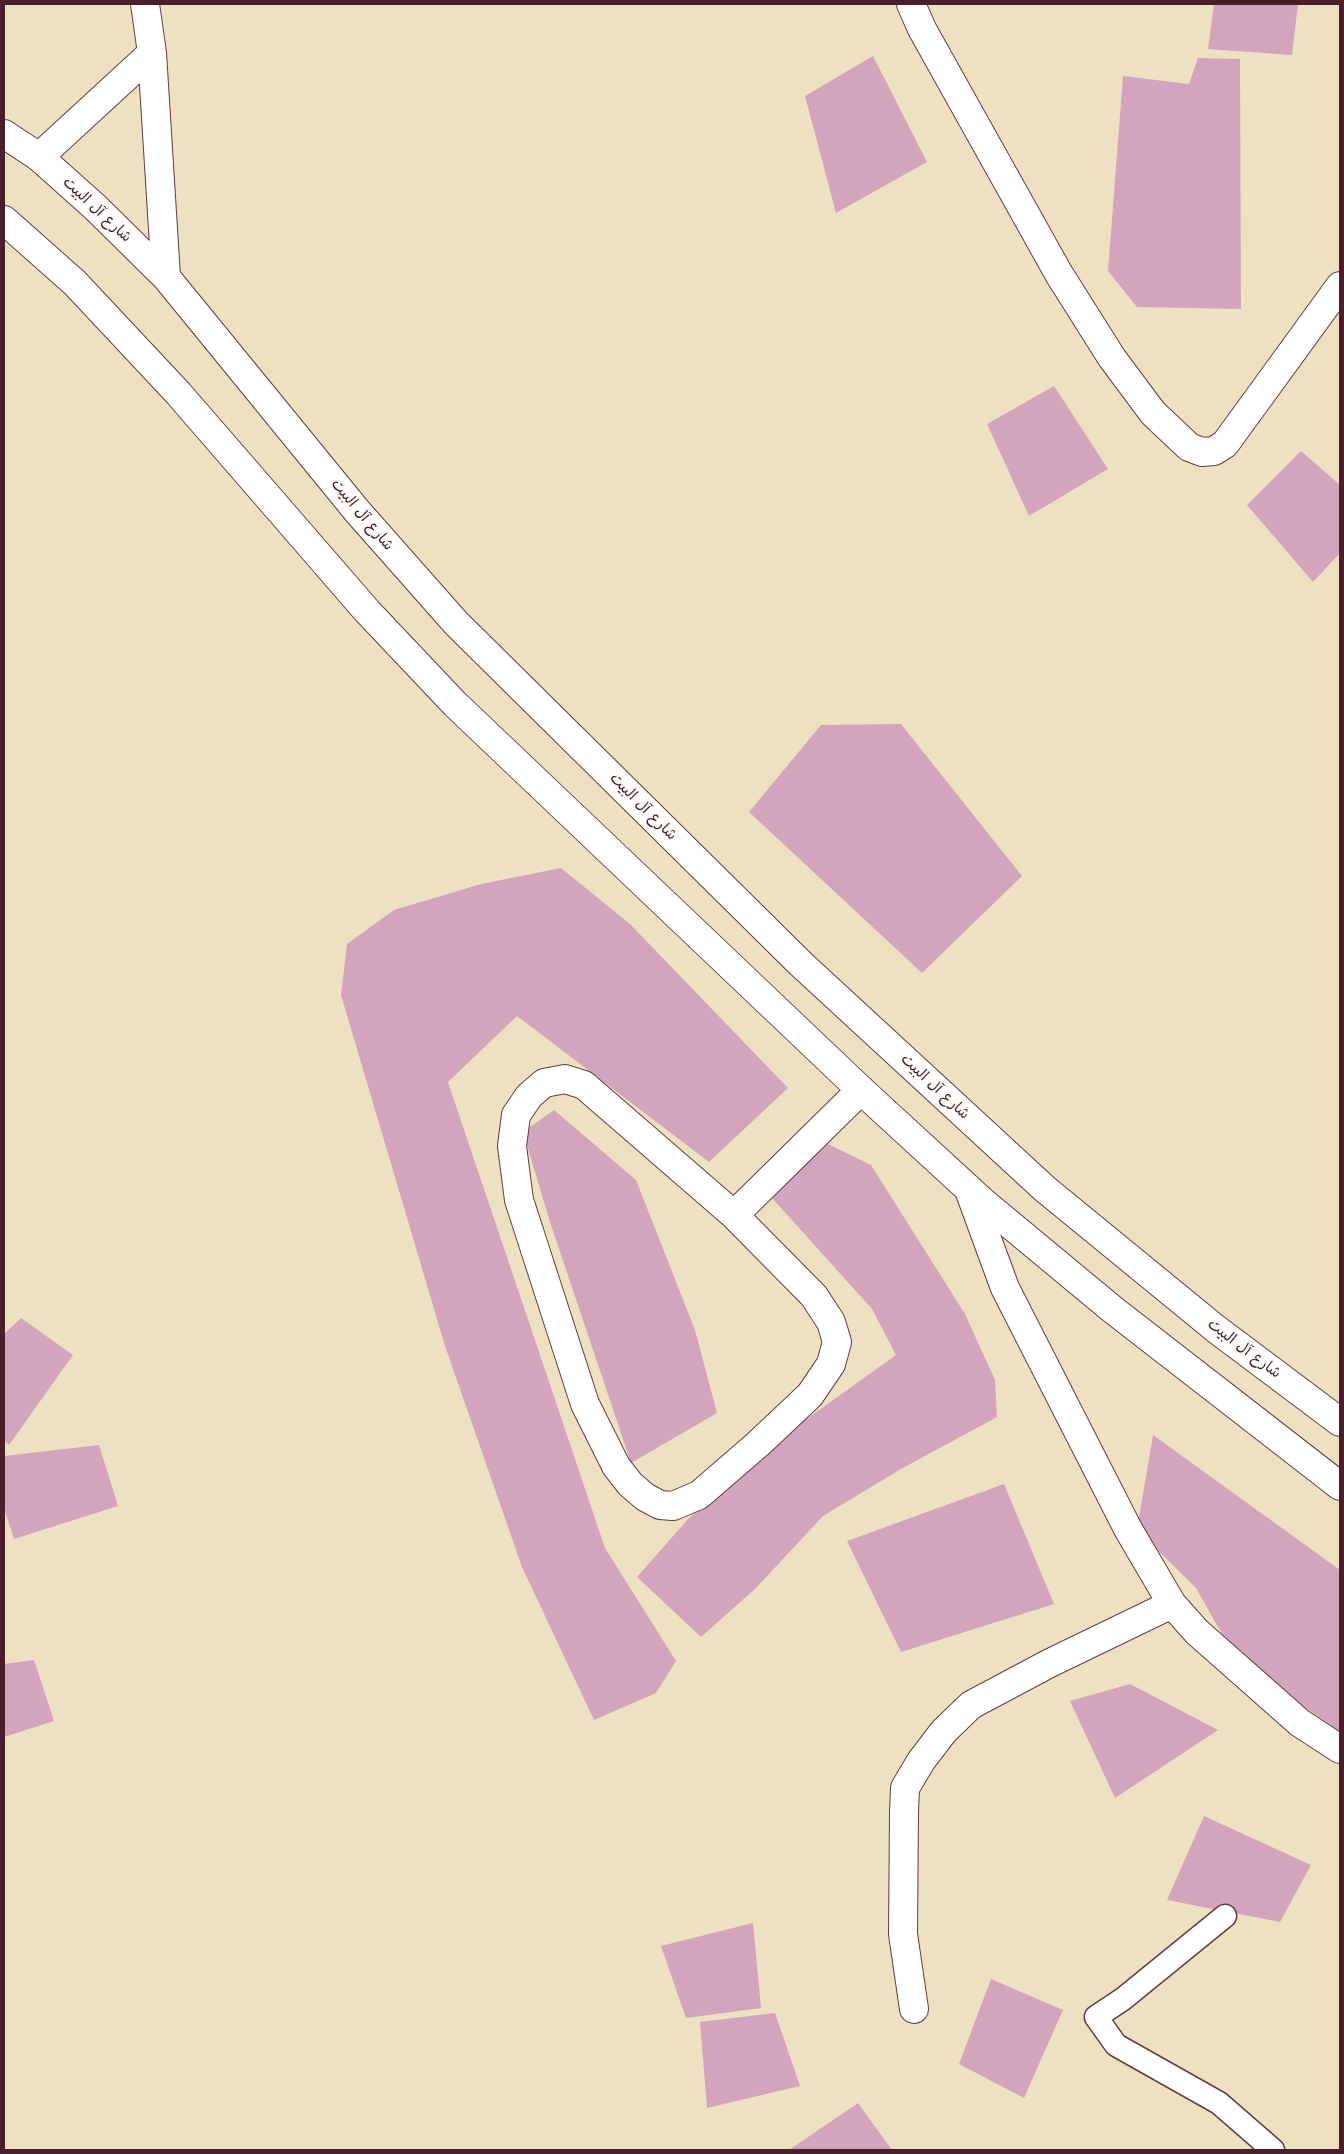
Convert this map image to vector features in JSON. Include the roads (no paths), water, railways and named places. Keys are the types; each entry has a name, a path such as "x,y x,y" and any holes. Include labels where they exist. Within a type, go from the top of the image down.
{"street":[{"path":"145,4 152,53 166,277"},
{"path":"911,4 922,29 1059,274 1112,358 1153,413 1189,447 1202,452 1214,451 1225,444 1340,286"},
{"path":"39,157 152,53"},
{"name":"شارع آل البيت","path":"4,134 39,157 95,207 166,277 357,511 456,623 801,964 1045,1189 1216,1329 1340,1422"},
{"path":"4,220 75,283 108,317 178,393 367,611 455,704 861,1090 969,1190 1112,1309 1340,1486"},
{"path":"565,1079 584,1086 734,1215 814,1296 831,1322 837,1342 835,1350 831,1364 810,1395 758,1444 699,1495 673,1506 660,1505 646,1498 630,1484 616,1466 585,1404 519,1200 512,1146 516,1115 528,1096 544,1083 565,1079"},
{"path":"734,1215 861,1090"},
{"path":"969,1190 1006,1288 1128,1529 1172,1604 1198,1632 1300,1723 1340,1749"},
{"path":"914,2009 903,1934 904,1812 905,1788 921,1760 944,1731 972,1705 1050,1663 1172,1604"}],"lane":[{"path":"1225,1916 1123,1999 1096,2017 1116,2045 1219,2103 1274,2150"}]}
